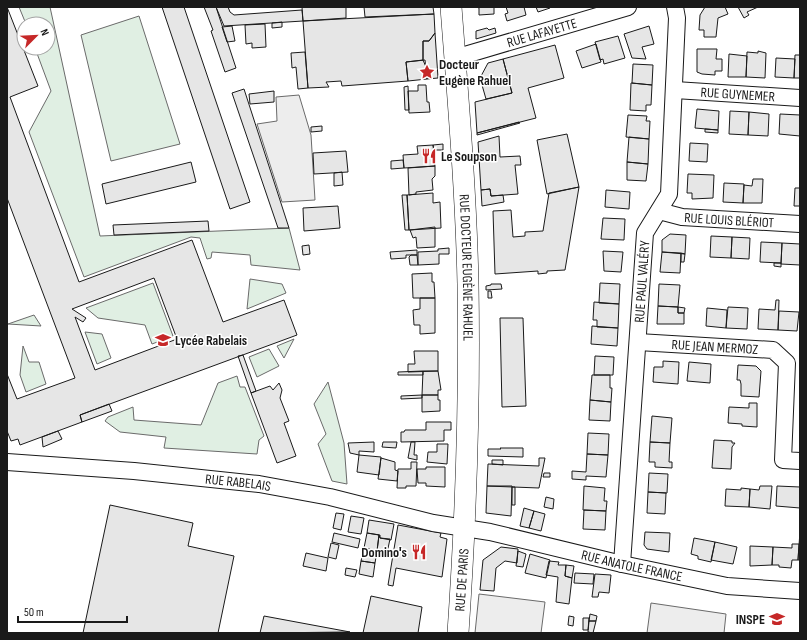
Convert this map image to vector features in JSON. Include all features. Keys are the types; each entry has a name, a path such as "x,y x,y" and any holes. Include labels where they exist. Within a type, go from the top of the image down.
{"main road":[{"name":"RUE DOCTEUR EUGÈNE RAHUEL","path":"451,7 464,187 468,283 469,416 466,528"},
{"name":"RUE DE PARIS","path":"458,633 466,528"}],"street":[{"name":"RUE LAFAYETTE","path":"454,56 465,55 550,32 628,7"},
{"name":"RUE PAUL VALÉRY","path":"622,564 645,233 669,194 675,90 676,7"},
{"name":"RUE GUYNEMER","path":"675,90 800,98"},
{"name":"RUE LOUIS BLÉRIOT","path":"659,211 682,217 800,224"},
{"name":"RUE JEAN MERMOZ","path":"638,342 773,350 794,363 783,460 800,461"},
{"name":"RUE RABELAIS","path":"7,462 134,471 259,484 330,497 433,523 466,528"},
{"name":"RUE ANATOLE FRANCE","path":"466,528 504,535 622,564 727,586 800,591"}],"green space":[{"path":"19,7 50,7 52,16 23,16"},
{"path":"139,16 180,144 111,161 81,35"},
{"path":"56,34 100,236 289,228 300,270 251,265 250,255 212,252 211,258 207,259 200,238 191,237 84,277 29,132 51,91 38,56 56,56"},
{"path":"250,279 282,284 286,293 247,309"},
{"path":"153,283 173,336 152,344 145,325 98,318 86,308"},
{"path":"34,315 41,326 8,324"},
{"path":"85,332 102,334 111,358 97,364"},
{"path":"294,339 284,358 277,346"},
{"path":"23,346 29,362 39,362 46,384 26,392 20,375"},
{"path":"269,349 279,366 257,377 249,357"},
{"path":"237,376 240,387 245,387 264,436 259,440 257,454 164,448 166,437 120,432 105,421 108,417 133,407 134,420 201,425 218,383"},
{"path":"328,382 344,443 347,484 332,481 318,444 326,434 314,404"}],"shaded area":[{"path":"299,95 311,135 315,200 282,202 257,124 277,121 276,97"},
{"path":"479,594 545,602 541,633 475,633"},
{"path":"651,603 726,614 724,633 647,633"}],"building":[{"path":"7,7 16,30 16,56 26,56 38,86 10,97 79,282 192,240 223,322 284,300 297,335 80,415 82,422 20,445 18,439 11,441 7,431 7,374 17,399 75,378 7,198","holes":["154,278 177,339 95,370 75,317 83,322 86,318 72,309"]},
{"path":"162,7 184,7 250,202 230,209"},
{"path":"204,7 216,7 236,68 225,72 211,31 213,30"},
{"path":"216,7 228,7 230,12 234,15 302,10 303,21 224,26"},
{"path":"302,7 346,7 346,18 303,21"},
{"path":"364,7 433,7 434,14 365,17"},
{"path":"477,7 494,7 494,14 479,15 479,8"},
{"path":"506,7 524,7 526,15 507,21 505,14 508,13"},
{"path":"536,7 550,7 550,8 538,12"},
{"path":"705,7 725,7 728,14 718,18 716,37 704,37 704,30 699,30 700,15"},
{"path":"738,7 758,7 747,12 749,15 744,18"},
{"path":"434,14 435,33 429,41 423,41 423,60 406,62 408,81 342,86 341,81 326,82 329,87 308,88 303,21"},
{"path":"282,22 282,27 272,28 272,23"},
{"path":"265,24 266,47 252,48 252,43 246,44 245,25"},
{"path":"232,26 235,41 227,42 222,27"},
{"path":"649,26 654,44 642,47 646,59 632,58 624,34"},
{"path":"487,28 489,30 495,28 496,33 476,39 476,31"},
{"path":"435,33 438,78 427,79 426,67 423,60 423,41 429,41"},
{"path":"618,36 625,58 604,64 603,59 600,60 595,42"},
{"path":"596,44 601,62 582,68 576,51"},
{"path":"555,45 564,78 528,88 536,118 477,133 475,102 512,93 503,59"},
{"path":"697,49 717,49 716,59 722,59 722,71 715,71 715,75 697,72"},
{"path":"758,51 766,53 765,78 746,77 747,52 758,53"},
{"path":"305,52 308,88 298,89 296,67 292,68 291,53"},
{"path":"729,54 747,56 746,77 728,77"},
{"path":"795,55 800,55 800,78 794,78"},
{"path":"776,58 795,59 794,78 775,77"},
{"path":"503,59 512,93 486,99 480,78 488,63"},
{"path":"425,60 427,79 408,81 406,62"},
{"path":"633,64 653,65 652,85 632,83"},
{"path":"631,83 652,85 651,105 646,105 646,111 630,110"},
{"path":"418,85 426,85 427,102 429,102 430,112 409,113 408,91 418,91"},
{"path":"408,86 409,110 405,110 404,87"},
{"path":"244,89 289,228 278,228 232,93"},
{"path":"274,91 274,102 250,104 249,94"},
{"path":"697,109 719,111 718,130 695,128"},
{"path":"730,111 749,112 748,135 729,134"},
{"path":"749,112 769,114 768,136 748,135"},
{"path":"780,114 800,115 800,136 779,134"},
{"path":"628,115 647,116 646,121 650,121 649,139 626,137"},
{"path":"519,122 520,123 477,135 477,133"},
{"path":"322,126 322,131 311,132 311,127"},
{"path":"705,129 718,130 718,133 705,132"},
{"path":"567,134 579,187 547,194 537,140"},
{"path":"499,136 500,157 520,156 521,165 515,165 518,194 491,196 490,189 481,190 478,142"},
{"path":"629,137 649,139 648,164 627,162"},
{"path":"690,143 708,144 707,162 689,161"},
{"path":"443,144 443,150 434,150 433,145"},
{"path":"433,145 435,166 404,168 403,155 418,154 417,146"},
{"path":"346,151 348,172 314,174 313,153"},
{"path":"403,160 404,168 391,169 391,161"},
{"path":"191,162 196,182 106,204 102,184"},
{"path":"627,162 648,164 646,181 627,180"},
{"path":"435,166 435,176 432,179 433,190 416,192 416,194 409,195 408,168"},
{"path":"342,172 343,185 334,186 334,173"},
{"path":"688,174 714,175 713,198 692,199 692,193 687,193"},
{"path":"753,179 763,179 762,203 743,203 744,185 752,186"},
{"path":"724,183 744,184 743,203 723,202"},
{"path":"579,187 565,270 547,271 547,273 538,274 538,271 495,274 493,211 511,210 513,237 525,236 525,232 543,231 549,193"},
{"path":"795,188 800,188 800,206 794,206"},
{"path":"490,189 491,196 503,195 504,202 482,206 481,190"},
{"path":"606,190 630,192 629,209 605,207"},
{"path":"433,193 433,203 440,202 441,228 409,230 407,195"},
{"path":"402,195 407,195 409,230 405,230"},
{"path":"338,206 340,228 304,231 303,208"},
{"path":"603,218 625,219 624,240 601,239"},
{"path":"208,221 209,231 114,235 113,225"},
{"path":"435,227 435,247 417,248 416,237 413,238 410,230"},
{"path":"670,234 686,235 685,254 662,252 662,240"},
{"path":"711,236 732,237 731,258 710,257"},
{"path":"732,237 750,238 749,259 731,258"},
{"path":"761,242 782,243 781,263 760,262"},
{"path":"782,243 800,244 800,265 781,264"},
{"path":"309,245 310,254 303,255 302,246"},
{"path":"449,248 449,254 439,254 439,264 418,265 418,252 438,251 438,249"},
{"path":"417,250 417,255 406,255 406,258 391,259 390,252"},
{"path":"603,251 623,252 621,272 604,271"},
{"path":"662,252 681,253 680,273 660,272"},
{"path":"681,253 685,254 684,262 681,262"},
{"path":"411,255 417,255 418,265 410,265 409,257"},
{"path":"774,263 781,263 781,267 774,266"},
{"path":"432,273 435,298 413,298 412,274"},
{"path":"600,283 620,284 619,304 599,303"},
{"path":"491,284 501,284 502,289 486,290 486,286"},
{"path":"659,284 680,285 678,307 658,306"},
{"path":"488,291 491,291 492,298 488,298"},
{"path":"420,298 435,298 435,333 420,334 420,325 414,325 413,310 420,309"},
{"path":"776,300 779,300 778,330 758,329 759,309 775,310"},
{"path":"594,302 619,304 618,328 597,327 597,320 593,320"},
{"path":"658,306 678,307 678,313 684,313 684,324 657,324"},
{"path":"678,307 685,308 684,313 678,313"},
{"path":"728,307 748,308 747,329 726,328"},
{"path":"707,308 727,310 726,328 706,326"},
{"path":"779,311 799,312 797,331 778,330"},
{"path":"500,318 523,318 526,406 502,407"},
{"path":"592,326 618,328 617,346 591,344"},
{"path":"414,351 438,351 438,371 408,372 408,364 415,364"},
{"path":"243,355 256,391 251,393 238,356"},
{"path":"595,356 614,357 613,375 594,375"},
{"path":"663,361 679,362 678,384 653,382 654,367 663,367"},
{"path":"689,362 711,364 710,383 687,381"},
{"path":"738,365 756,366 761,371 759,397 741,396 740,380 737,380"},
{"path":"423,371 438,371 441,390 438,390 438,395 422,395"},
{"path":"423,371 423,375 398,375 398,372"},
{"path":"592,375 610,375 610,388 612,388 611,402 590,400"},
{"path":"279,383 282,390 280,398 289,421 284,423 296,456 277,463 251,393 270,386 273,390"},
{"path":"422,395 438,395 438,400 440,400 440,411 422,412"},
{"path":"422,395 422,398 401,399 401,396"},
{"path":"590,400 611,402 610,421 589,420"},
{"path":"749,403 757,403 757,427 728,423 729,407 749,408"},
{"path":"109,404 112,411 82,422 80,415"},
{"path":"652,416 672,418 670,443 650,442"},
{"path":"426,422 451,422 451,430 444,430 444,441 401,442 401,432 404,432 405,430 426,430"},
{"path":"58,431 62,439 43,447 42,437"},
{"path":"588,433 609,434 608,455 587,454"},
{"path":"714,440 732,441 732,443 735,443 732,447 731,469 712,468"},
{"path":"374,442 374,452 359,451 359,455 350,453 348,443"},
{"path":"383,442 397,442 396,448 382,447"},
{"path":"411,442 415,442 414,455 417,455 417,460 408,458"},
{"path":"650,442 670,443 669,462 672,462 672,468 655,467 655,462 649,462"},
{"path":"437,444 448,444 447,464 427,462 428,452 437,452"},
{"path":"500,448 523,448 523,457 488,456 488,449 501,449"},
{"path":"587,454 608,455 606,477 586,476 586,480 572,479 572,471 586,472"},
{"path":"359,455 381,457 379,475 357,472"},
{"path":"381,458 395,462 395,470 398,471 397,481 378,479"},
{"path":"539,458 545,458 539,488 487,486 488,464 539,466"},
{"path":"492,460 503,460 503,465 492,464"},
{"path":"411,462 417,462 416,486 397,488 398,469 411,469"},
{"path":"426,467 445,467 445,487 426,486 426,483 418,483 417,469 426,469"},
{"path":"544,473 550,473 550,477 543,477"},
{"path":"649,473 668,474 667,493 648,492"},
{"path":"487,486 512,486 511,516 486,513"},
{"path":"584,486 605,488 604,501 607,501 606,511 583,510"},
{"path":"760,486 772,486 770,509 749,507 750,489 759,490"},
{"path":"777,486 800,487 800,508 776,506"},
{"path":"512,487 515,487 515,505 512,505"},
{"path":"741,488 750,489 749,507 725,506 726,489 741,490"},
{"path":"648,492 666,493 665,514 647,513"},
{"path":"546,497 554,499 553,509 544,507"},
{"path":"110,505 193,523 188,546 234,556 218,633 83,633"},
{"path":"524,508 534,511 529,528 520,526"},
{"path":"584,510 606,511 605,530 583,529"},
{"path":"534,511 545,514 541,531 529,528"},
{"path":"336,513 344,514 341,530 333,528"},
{"path":"351,516 364,518 361,534 348,532"},
{"path":"369,520 394,524 391,540 380,538 380,535 367,533"},
{"path":"398,525 441,533 440,537 447,539 442,577 396,568 393,586 388,585"},
{"path":"800,531 800,560 798,560"},
{"path":"645,532 670,533 669,552 647,549 644,545"},
{"path":"334,533 360,539 358,548 332,542"},
{"path":"367,533 379,535 377,551 364,548"},
{"path":"379,535 380,538 390,539 387,553 377,551"},
{"path":"694,538 715,542 711,562 698,559 698,556 691,554"},
{"path":"715,542 737,547 733,564 711,560"},
{"path":"331,543 339,545 336,559 328,557"},
{"path":"792,544 799,544 798,560 792,560 791,568 772,565 773,547 792,548"},
{"path":"750,546 773,547 772,565 750,566"},
{"path":"501,547 518,549 517,563 505,561 496,568 494,591 480,590 483,560"},
{"path":"364,548 377,551 375,563 361,561"},
{"path":"518,551 526,554 523,567 516,566"},
{"path":"306,553 328,558 326,571 303,566"},
{"path":"530,554 550,560 546,578 525,573"},
{"path":"361,561 375,563 373,577 359,574"},
{"path":"549,561 559,562 558,565 566,565 565,576 572,578 569,604 556,602 558,577 546,575"},
{"path":"566,565 574,566 572,578 565,576"},
{"path":"346,568 357,570 355,577 345,575"},
{"path":"575,573 594,574 593,584 574,583"},
{"path":"595,574 611,575 609,593 599,592 598,597 592,597"},
{"path":"371,596 422,607 418,633 363,633"},
{"path":"590,614 597,616 596,621 589,621"},
{"path":"264,616 350,632 260,633"},
{"path":"569,616 574,617 573,626 568,625"},
{"path":"583,618 589,618 588,630 583,630"},
{"path":"589,621 596,621 593,633 588,632"}],"place":[{"name":"Docteur Eugène Rahuel","path":"427,72"},
{"name":"Le Soupson","path":"429,156"},
{"name":"Lycée Rabelais","path":"163,340"},
{"name":"Domino's","path":"419,552"},
{"name":"INSPE","path":"777,619"}]}
